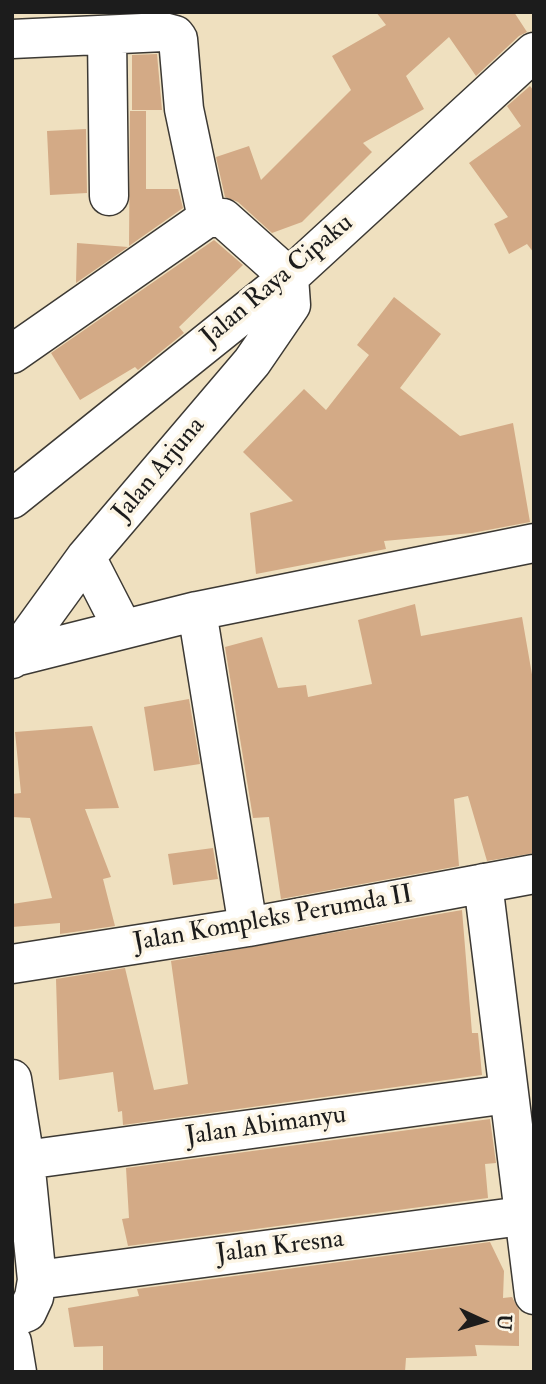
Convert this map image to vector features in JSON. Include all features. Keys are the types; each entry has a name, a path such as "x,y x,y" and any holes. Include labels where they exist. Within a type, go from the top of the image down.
{"street":[{"path":"12,39 164,32 175,35 184,109 207,218"},
{"path":"107,36 109,196"},
{"name":"Jalan Raya Cipaku","path":"12,499 289,277 534,52"},
{"path":"12,354 207,218 223,218 289,277"},
{"name":"Jalan Arjuna","path":"13,658 86,557 252,362 291,305 289,277"},
{"path":"13,658 197,611 534,543"},
{"path":"86,557 123,629"},
{"path":"197,611 248,927"},
{"name":"Jalan Kompleks Perumda II","path":"12,964 248,927 534,874"},
{"path":"483,883 534,1295"},
{"path":"12,1079 25,1160 37,1280 34,1297 27,1312 12,1318"},
{"name":"Jalan Abimanyu","path":"25,1160 508,1094"},
{"name":"Jalan Kresna","path":"37,1280 523,1216"},
{"path":"12,1342 17,1372"}],"building":[{"path":"376,12 514,12 527,32 519,36 476,76 449,37 406,76 424,109 363,143 372,152 302,222 272,233 238,202 225,197 216,157 249,146 261,180 351,90 332,56 386,25"},
{"path":"157,54 162,110 132,110 132,55"},
{"path":"530,86 534,91 534,253 527,244 509,254 494,224 508,217 469,163 521,126 507,106"},
{"path":"130,111 146,111 146,189 178,189 183,208 129,246"},
{"path":"86,129 87,193 50,195 47,131"},
{"path":"214,240 243,265 179,327 184,333 138,370 135,367 80,400 51,353"},
{"path":"77,243 128,247 76,283"},
{"path":"394,297 441,334 400,388 460,436 513,423 530,522 472,533 384,541 386,549 256,574 250,513 293,501 243,452 304,389 326,410 369,355 357,345"},
{"path":"415,604 421,636 522,617 534,686 534,853 487,861 468,796 454,799 459,866 281,899 269,817 253,818 225,647 262,637 278,688 306,685 308,697 372,684 358,620"},
{"path":"189,699 200,764 154,771 144,707"},
{"path":"92,726 119,808 85,809 111,877 103,879 115,926 60,934 60,923 12,927 12,904 52,898 30,818 12,817 12,794 21,793 15,732"},
{"path":"213,848 218,879 173,885 168,854"},
{"path":"462,910 472,1033 478,1033 482,1075 123,1125 122,1111 118,1112 113,1072 59,1080 56,979 125,968 154,1090 188,1084 171,961"},
{"path":"490,1119 496,1163 485,1164 488,1198 128,1246 122,1219 129,1218 126,1168"},
{"path":"490,1242 504,1271 503,1298 512,1297 519,1310 519,1346 475,1345 477,1356 406,1358 405,1372 103,1372 103,1346 74,1347 68,1308 139,1296 137,1289"}]}
